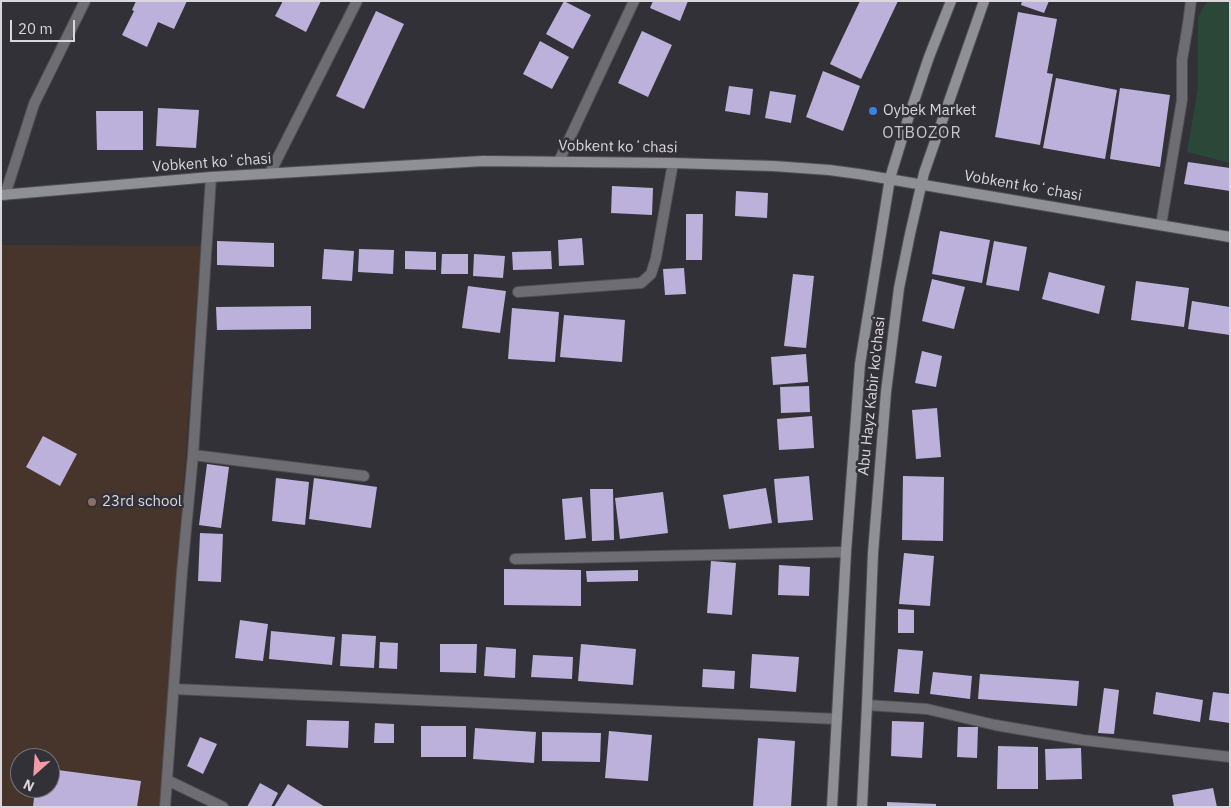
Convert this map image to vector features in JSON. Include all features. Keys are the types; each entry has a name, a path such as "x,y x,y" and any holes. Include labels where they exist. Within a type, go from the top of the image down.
{"main road":[{"name":"Abu Hayz Kabir ko'chasi","path":"832,807 846,552 860,364 890,178 929,57 951,1"},
{"name":"Abu Hayz Kabir ko'chasi","path":"862,807 868,705 873,553 886,392 899,288 924,173 984,1"},
{"name":"Vobkent koʻchasi","path":"3,195 211,177 483,161 773,166 829,170 890,178 1230,237"}],"street":[{"path":"3,195 34,104 85,1"},
{"path":"270,173 357,1"},
{"path":"559,161 634,1"},
{"path":"1161,225 1182,100 1182,60 1191,1"},
{"path":"518,292 641,283 651,274 656,258 673,163"},
{"path":"165,807 211,177"},
{"path":"192,455 364,476"},
{"path":"515,559 846,552"},
{"path":"174,689 837,719"},
{"path":"868,705 927,708 995,725 1083,740 1230,757"},
{"path":"167,780 223,807"}],"shaded area":[{"name":"23rd school","path":"1,245 201,246 160,807 1,807"}],"green space":[{"path":"1207,1 1230,1 1230,163 1187,152 1198,88 1198,17"}],"building":[{"path":"136,1 187,1 174,29 158,22 147,47 122,35 134,11 132,10"},
{"path":"283,1 321,1 306,32 275,16"},
{"path":"564,1 591,15 573,49 546,34"},
{"path":"653,1 688,1 680,21 650,8"},
{"path":"860,1 898,1 861,79 830,64"},
{"path":"1022,1 1049,1 1044,13 1021,5"},
{"path":"376,11 404,24 364,109 336,96"},
{"path":"1018,12 1057,19 1047,73 1053,74 1040,145 995,137"},
{"path":"642,31 672,45 648,97 618,83"},
{"path":"540,41 569,57 552,89 523,74"},
{"path":"823,71 860,86 843,131 806,117"},
{"path":"1056,78 1117,90 1105,159 1043,148"},
{"path":"729,86 753,89 750,115 725,111"},
{"path":"1120,88 1170,95 1160,167 1110,159"},
{"path":"770,91 796,95 791,123 765,118"},
{"path":"158,108 199,110 196,148 156,146"},
{"path":"96,111 143,111 143,150 97,150"},
{"path":"1188,162 1230,168 1230,191 1184,184"},
{"path":"612,186 653,188 652,215 611,213"},
{"path":"736,191 768,193 767,218 735,216"},
{"path":"686,214 703,214 702,260 686,260"},
{"path":"940,231 990,240 982,283 932,274"},
{"path":"582,238 584,265 559,266 558,240"},
{"path":"217,241 274,243 274,267 217,265"},
{"path":"994,241 1027,247 1019,291 986,285"},
{"path":"324,249 354,251 352,281 322,279"},
{"path":"359,249 394,250 393,274 358,272"},
{"path":"405,251 436,252 436,270 405,269"},
{"path":"551,251 552,269 513,270 512,252"},
{"path":"442,254 468,254 468,274 441,274"},
{"path":"474,254 505,256 503,278 473,276"},
{"path":"684,268 686,294 665,295 663,269"},
{"path":"1049,272 1105,286 1099,314 1042,299"},
{"path":"793,274 814,276 806,348 784,346"},
{"path":"932,279 965,287 954,329 922,321"},
{"path":"1136,281 1189,288 1184,327 1131,320"},
{"path":"468,286 506,291 500,333 462,328"},
{"path":"1192,301 1230,307 1230,335 1188,329"},
{"path":"311,306 311,329 217,330 216,307"},
{"path":"512,308 559,312 555,362 508,359"},
{"path":"564,315 625,320 622,362 560,357"},
{"path":"922,351 942,356 936,387 915,383"},
{"path":"806,354 808,382 773,385 771,357"},
{"path":"809,386 810,412 781,413 780,387"},
{"path":"937,408 941,457 916,459 912,410"},
{"path":"812,416 814,448 779,450 777,419"},
{"path":"43,436 77,454 60,486 26,467"},
{"path":"207,464 229,467 221,528 199,525"},
{"path":"809,476 813,520 778,523 774,479"},
{"path":"903,476 944,477 943,541 902,540"},
{"path":"276,478 309,482 305,525 272,521"},
{"path":"314,478 377,487 371,528 309,519"},
{"path":"766,488 772,523 729,529 723,495"},
{"path":"590,489 613,489 614,540 592,541"},
{"path":"663,492 668,533 620,539 615,498"},
{"path":"582,497 586,538 565,540 562,499"},
{"path":"200,533 223,534 221,582 198,581"},
{"path":"904,553 934,556 930,606 899,604"},
{"path":"711,561 736,563 732,615 707,613"},
{"path":"779,565 810,567 809,596 778,595"},
{"path":"504,569 581,570 581,606 504,605"},
{"path":"638,570 638,581 587,582 586,571"},
{"path":"898,609 914,610 914,633 898,633"},
{"path":"240,620 268,624 263,661 235,658"},
{"path":"271,631 335,637 332,665 269,659"},
{"path":"342,634 376,636 374,668 340,666"},
{"path":"380,642 398,643 397,669 379,668"},
{"path":"440,644 477,644 476,673 440,672"},
{"path":"581,644 636,649 633,685 578,681"},
{"path":"486,647 516,649 515,678 484,676"},
{"path":"898,649 923,651 919,694 894,692"},
{"path":"752,654 799,657 796,692 750,688"},
{"path":"533,655 573,657 572,679 531,677"},
{"path":"703,669 735,671 734,689 702,687"},
{"path":"933,672 972,676 970,699 930,694"},
{"path":"980,674 1079,681 1077,706 978,699"},
{"path":"1104,688 1119,690 1114,734 1098,733"},
{"path":"1156,692 1203,700 1200,722 1153,714"},
{"path":"1213,692 1230,694 1230,723 1209,720"},
{"path":"307,720 349,721 348,748 306,746"},
{"path":"892,721 924,722 922,758 891,756"},
{"path":"375,723 394,724 394,743 374,743"},
{"path":"421,726 466,726 466,757 421,757"},
{"path":"958,727 978,727 977,758 957,757"},
{"path":"475,728 536,732 534,763 473,759"},
{"path":"609,731 652,735 648,781 605,778"},
{"path":"542,732 601,733 600,762 542,761"},
{"path":"200,737 217,744 203,774 187,766"},
{"path":"758,738 795,741 791,807 753,807"},
{"path":"998,746 1038,747 1038,789 997,789"},
{"path":"1081,748 1082,779 1046,780 1045,749"},
{"path":"60,770 141,781 137,807 33,807 34,798 60,798"},
{"path":"260,783 278,793 271,807 247,807"},
{"path":"288,784 325,807 274,807"},
{"path":"1213,788 1217,807 1174,807 1172,795"},
{"path":"887,802 936,804 936,807 887,807"}],"place":[{"name":"Oybek Market","path":"873,111"},
{"name":"23rd school","path":"92,502"}],"district":[{"name":"OTBOZOR","path":"922,133"}]}
